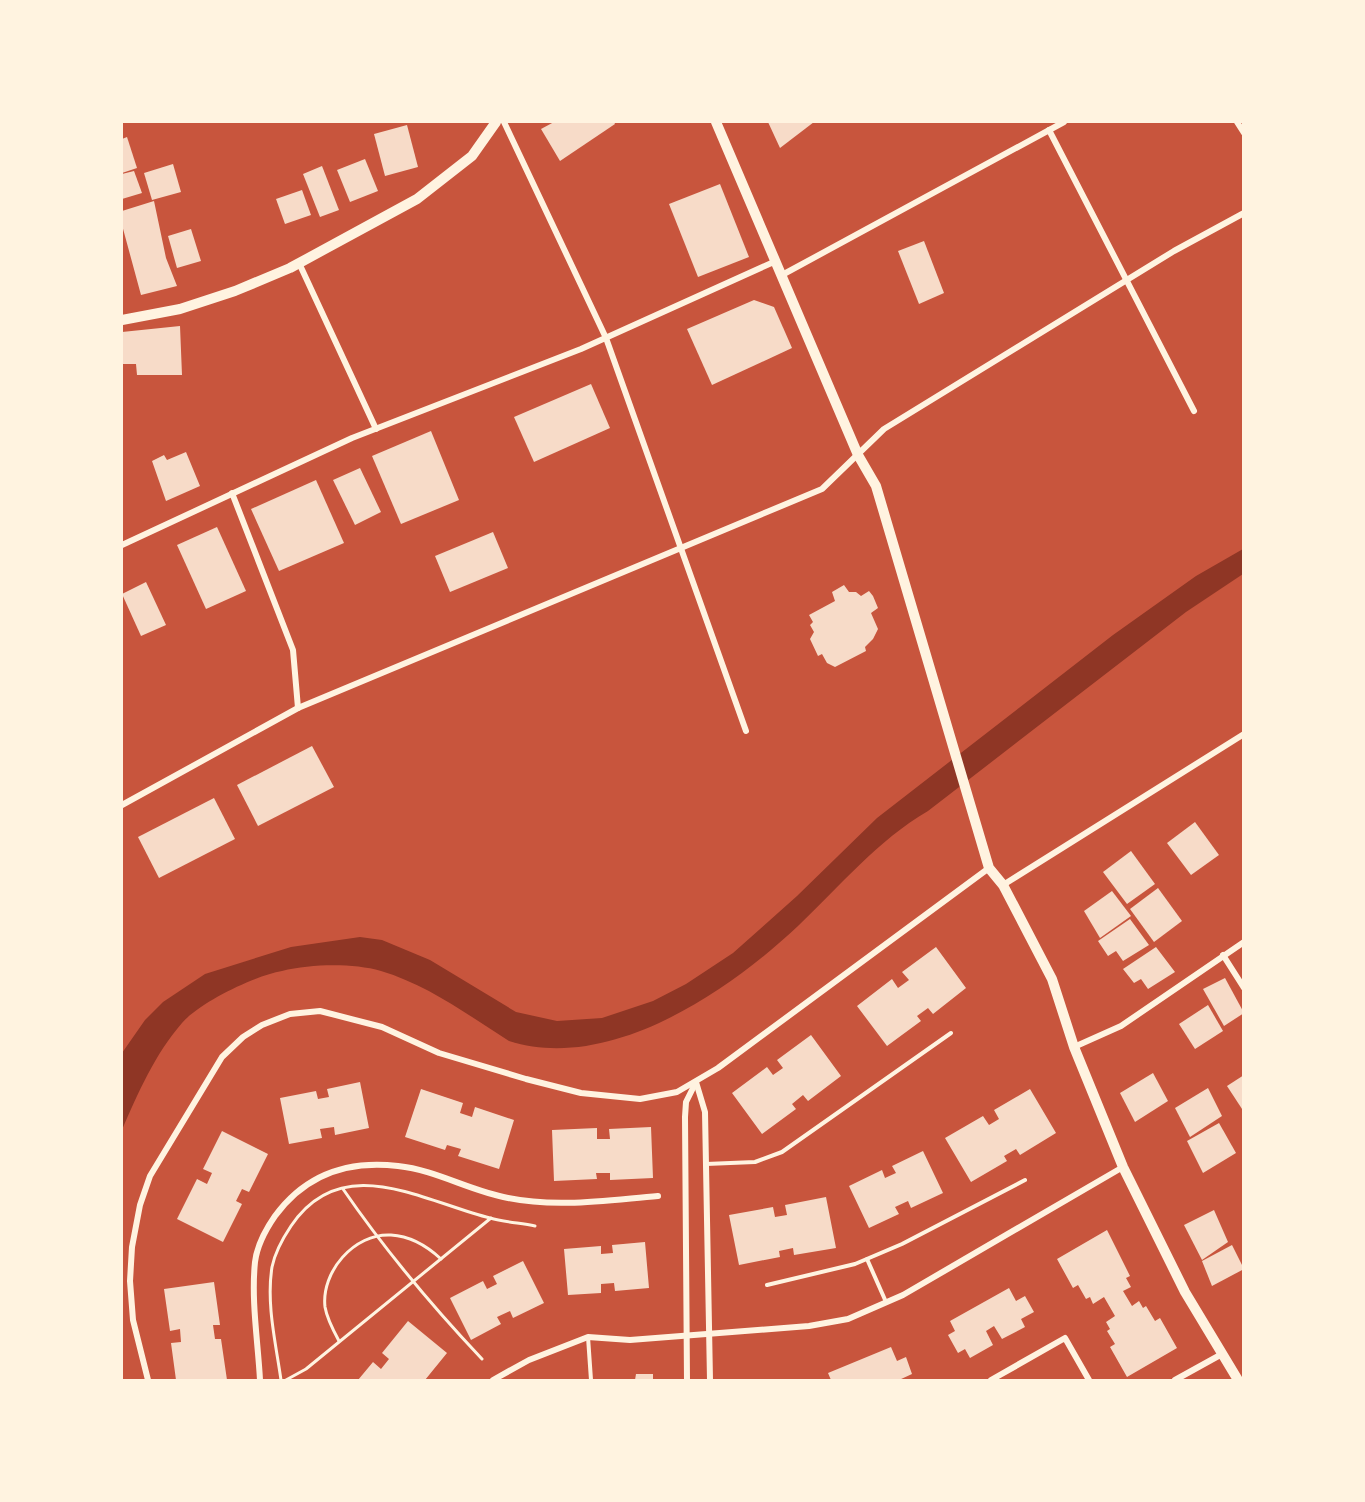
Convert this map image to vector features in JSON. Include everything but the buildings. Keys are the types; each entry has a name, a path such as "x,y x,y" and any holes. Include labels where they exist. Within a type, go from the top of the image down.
{"street":[{"path":"122,320 180,309 235,291 299,263 417,199 472,156 496,122"},
{"path":"504,122 606,338 683,548 746,731"},
{"path":"716,122 858,454 876,486 989,868 1003,885 1052,979 1074,1047 1123,1167 1185,1292 1238,1380"},
{"path":"782,275 1064,122"},
{"path":"1237,122 1244,133"},
{"path":"1048,130 1194,411"},
{"path":"122,805 298,708 456,640 822,489 884,429 1126,280 1244,213"},
{"path":"122,545 375,429 606,338 776,261"},
{"path":"299,263 375,429"},
{"path":"232,493 293,650 298,708"},
{"path":"1003,885 1244,734"},
{"path":"148,1380 133,1320 130,1281 132,1247 140,1205 150,1176 222,1057 243,1037 262,1025 290,1014 320,1011 382,1027 449,1056 581,1093 640,1099 677,1092 718,1068 989,868"},
{"path":"1074,1047 1121,1026 1244,942"},
{"path":"1223,955 1244,988"},
{"path":"696,1082 705,1112 710,1380"},
{"path":"687,1380 685,1117 686,1102 696,1082"},
{"path":"260,1380 255,1260 266,1229 285,1202 305,1184 322,1175 368,1163 401,1166 479,1191 532,1202 574,1203 658,1196"},
{"path":"493,1380 529,1360 588,1337 630,1340 809,1326 848,1319 887,1303 1123,1167"},
{"path":"991,1380 1065,1338 1089,1380"},
{"path":"1175,1380 1222,1354"}],"lane":[{"path":"706,1164 755,1162 782,1152 951,1033"},
{"path":"767,1285 855,1264 902,1244 1025,1180"},
{"path":"867,1258 887,1303"},
{"path":"588,1337 591,1380"}],"path":[{"path":"280,1380 270,1296 272,1267 277,1250 303,1209 321,1196 343,1188 368,1185 399,1190 492,1218 535,1226"},
{"path":"343,1188 376,1237 412,1282 482,1359"},
{"path":"286,1380 306,1369 492,1218"},
{"path":"339,1342 328,1319 325,1304 330,1275 349,1251 376,1237 390,1235 417,1242 441,1259"}],"shaded area":[{"path":"1243,549 1243,574 1186,612 928,811 892,836 770,951 702,1000 665,1020 626,1036 586,1046 547,1048 509,1041 431,992 381,971 332,965 282,971 257,978 228,991 190,1015 172,1035 155,1061 122,1130 122,1053 145,1020 163,1002 205,974 291,947 360,937 382,940 430,960 516,1012 557,1021 602,1018 653,1001 686,984 733,953 797,896 877,818 1113,635 1196,576"}]}
